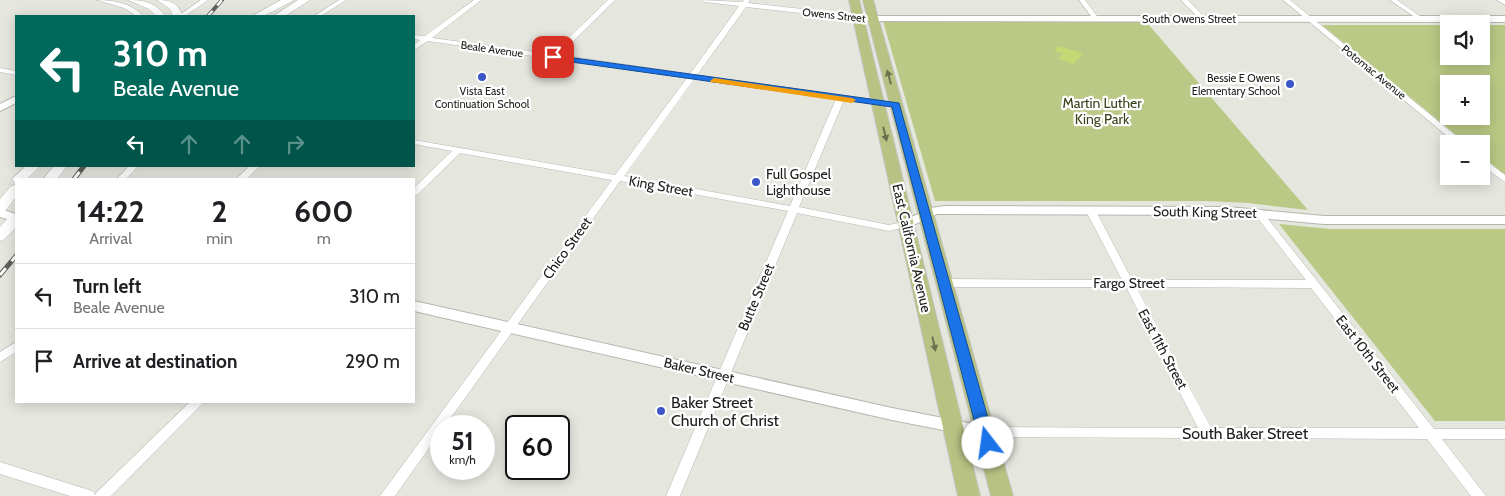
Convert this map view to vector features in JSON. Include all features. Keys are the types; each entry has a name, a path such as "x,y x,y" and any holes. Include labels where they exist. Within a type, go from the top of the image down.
{"main road":[{"path":"132,0 147,5 160,15"},
{"path":"162,0 174,7 179,15"},
{"path":"259,15 289,0"},
{"path":"277,15 278,12 293,0"},
{"path":"280,15 305,0"},
{"name":"East California Avenue","path":"854,0 865,19 896,105 1002,496"},
{"name":"East California Avenue","path":"868,0 865,19 878,104 969,496"},
{"path":"147,5 149,15"},
{"path":"26,178 34,167"},
{"path":"20,178 34,167"},
{"path":"51,178 59,167"},
{"path":"0,191 15,182"},
{"path":"0,208 15,190"},
{"path":"0,236 15,219"}],"street":[{"path":"100,0 122,4 139,15"},
{"path":"182,15 205,0"},
{"path":"319,15 343,0"},
{"path":"415,47 478,0"},
{"path":"553,57 612,0"},
{"name":"Owens Street","path":"705,0 745,2 865,19"},
{"path":"1082,0 1096,19"},
{"path":"1184,0 1203,19"},
{"name":"Potomac Avenue","path":"1286,0 1451,135"},
{"path":"1393,0 1421,19"},
{"path":"1500,0 1505,3"},
{"name":"Chico Street","path":"387,496 745,2"},
{"name":"South Owens Street","path":"865,19 1505,19"},
{"name":"Beale Avenue","path":"415,37 840,99 896,105"},
{"path":"0,70 15,72"},
{"name":"Butte Street","path":"673,496 840,99"},
{"path":"0,108 15,100"},
{"name":"King Street","path":"415,142 793,209 889,228 907,224"},
{"path":"415,192 458,150"},
{"path":"122,178 133,167"},
{"path":"241,178 255,167"},
{"path":"1490,167 1505,179"},
{"name":"South King Street","path":"907,224 926,215 945,210 1258,212 1324,220 1505,220"},
{"name":"East 11th Street","path":"1091,211 1208,434"},
{"name":"East 10th Street","path":"1258,212 1479,496"},
{"path":"0,213 15,218"},
{"name":"Fargo Street","path":"944,283 1314,284"},
{"name":"Baker Street","path":"415,306 952,427 984,432"},
{"path":"0,358 15,347"},
{"path":"102,496 198,403"},
{"name":"South Baker Street","path":"984,432 1505,434"},
{"path":"0,468 89,496"}],"green space":[{"name":"Martin Luther King Park","path":"883,21 1143,21 1149,25 1308,210 1247,203 1207,201 935,201"},
{"path":"1322,25 1440,25 1440,65 1490,65 1490,25 1505,25 1505,175 1490,162 1490,135 1456,135 1444,125 1490,125 1490,75 1440,75 1440,122"},
{"path":"1279,224 1330,229 1505,229 1505,421 1435,421"}],"shaded area":[{"path":"1058,46 1083,53 1074,64 1058,59 1063,54 1054,51"}],"railway":[{"path":"209,15 222,0"},
{"path":"75,178 83,167"},
{"path":"0,275 15,257"}],"slow traffic":[{"path":"714,81 852,100"}],"place":[{"name":"Vista East Continuation School","path":"482,77"},
{"name":"Bessie E Owens Elementary School","path":"1290,84"},
{"name":"Full Gospel Lighthouse","path":"756,182"},
{"name":"Baker Street Church of Christ","path":"661,411"}],"route":[{"path":"553,57 878,104 896,105 988,443"}]}
